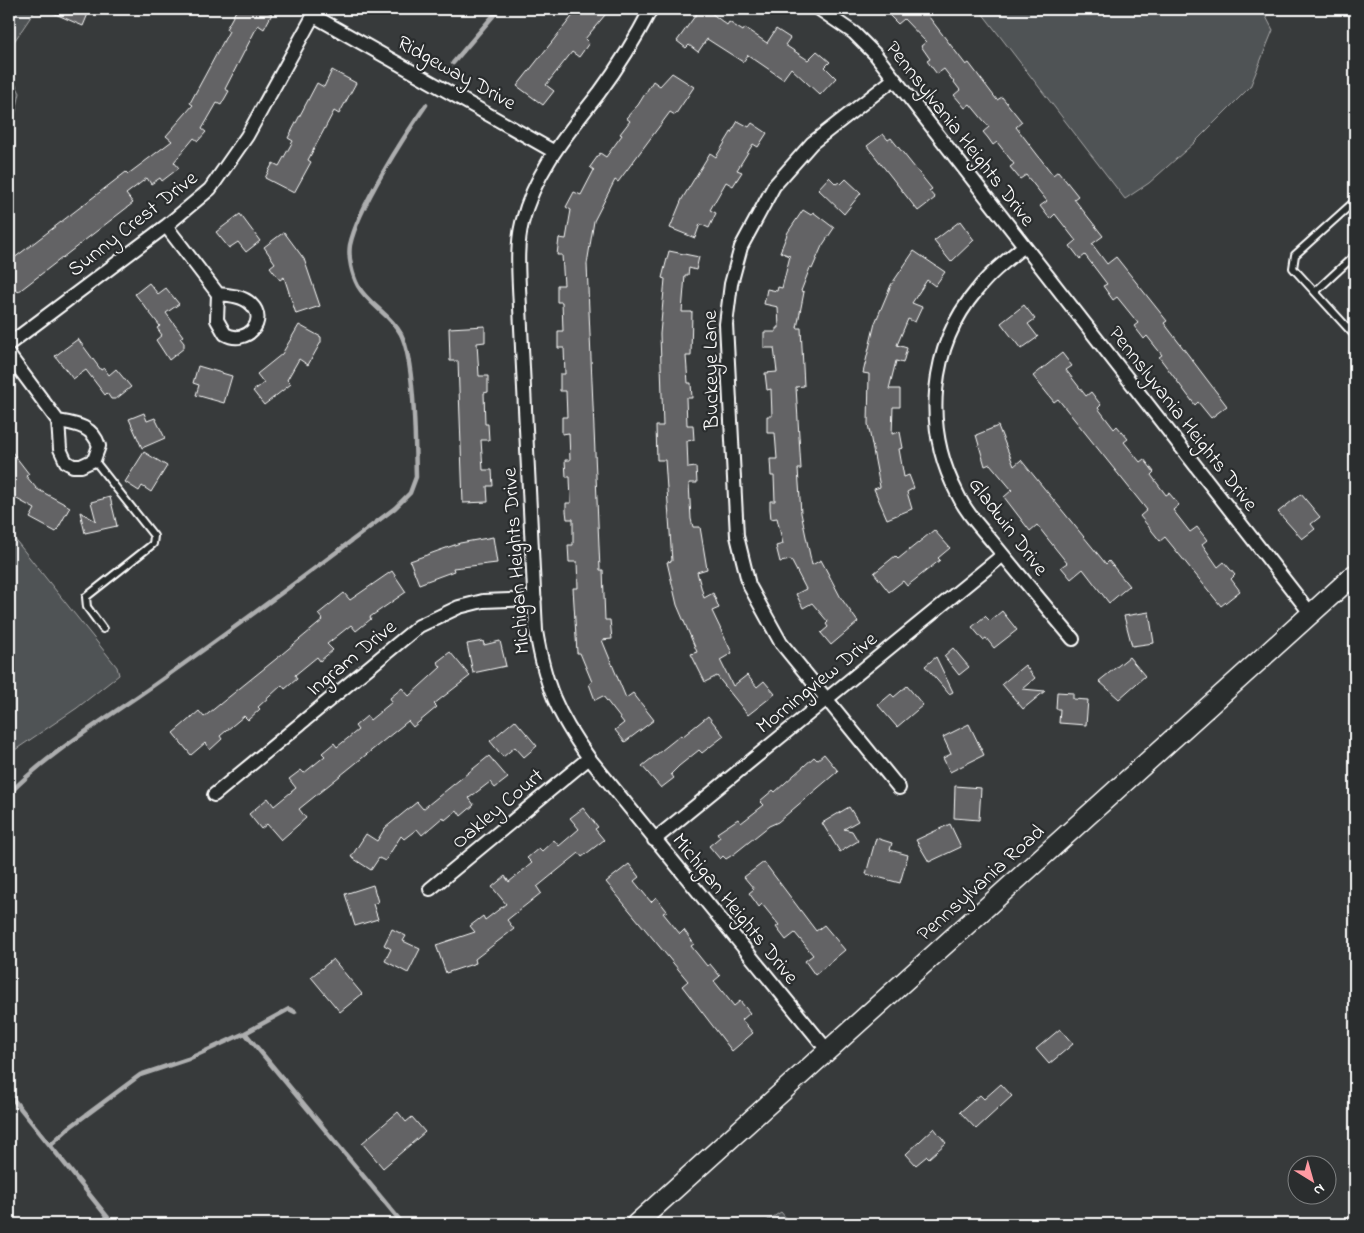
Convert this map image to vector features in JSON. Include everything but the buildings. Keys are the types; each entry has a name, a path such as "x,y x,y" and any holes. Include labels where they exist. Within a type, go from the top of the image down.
{"street":[{"name":"Michigan Heights Drive","path":"651,9 636,38 600,91 553,151 536,181 522,224 518,258 535,599 540,655 549,690 570,731 589,758 828,1051"},
{"name":"Pennsylvania Heights Drive","path":"819,9 854,33 875,54 1024,246"},
{"name":"Ridgeway Drive","path":"316,12 553,151"},
{"name":"Sunny Crest Drive","path":"9,344 166,226 204,195 230,164 316,12"},
{"name":"Buckeye Lane","path":"894,79 812,143 774,186 741,247 731,284 727,314 736,536 749,586 772,629 799,666 899,788"},
{"path":"166,226 218,294"},
{"name":"Gladwin Drive","path":"1024,246 994,272 966,304 944,350 937,375 934,398 935,426 945,467 966,510 1073,639"},
{"name":"Pennslyvania Heights Drive","path":"1024,246 1311,614"},
{"path":"9,355 58,421 60,449 66,462 72,466 81,466 94,460 99,446 92,432 73,423 58,421"},
{"name":"Morningview Drive","path":"654,840 1003,555"},
{"name":"Pennsylvania Road","path":"636,1224 1355,574"},
{"name":"Ingram Drive","path":"214,795 419,626 459,607 483,601 535,599"},
{"name":"Oakley Court","path":"430,889 589,758"}],"lane":[{"path":"1355,201 1295,254 1292,268 1355,336"},
{"path":"1315,292 1355,255"},
{"path":"94,460 151,532 154,540 153,544 86,596 87,607 103,629"}],"shaded area":[{"path":"9,9 36,9 9,49"},
{"path":"979,9 1262,9 1273,30 1250,87 1194,143 1149,183 1125,199"},
{"path":"9,72 20,93 13,125 9,125"},
{"path":"9,532 117,667 119,675 77,708 9,754"},
{"path":"781,1212 791,1224 762,1224"}],"waterway":[{"path":"453,63 499,9"},
{"path":"9,794 42,764 78,736 154,685 276,597 395,508 410,493 416,477 412,383 406,347 397,327 358,286 351,266 350,245 371,193 426,105"},
{"path":"50,1145 70,1127 140,1075 188,1059 245,1033 289,1009 295,1012"},
{"path":"245,1033 403,1224"},
{"path":"9,1094 113,1224"}]}
